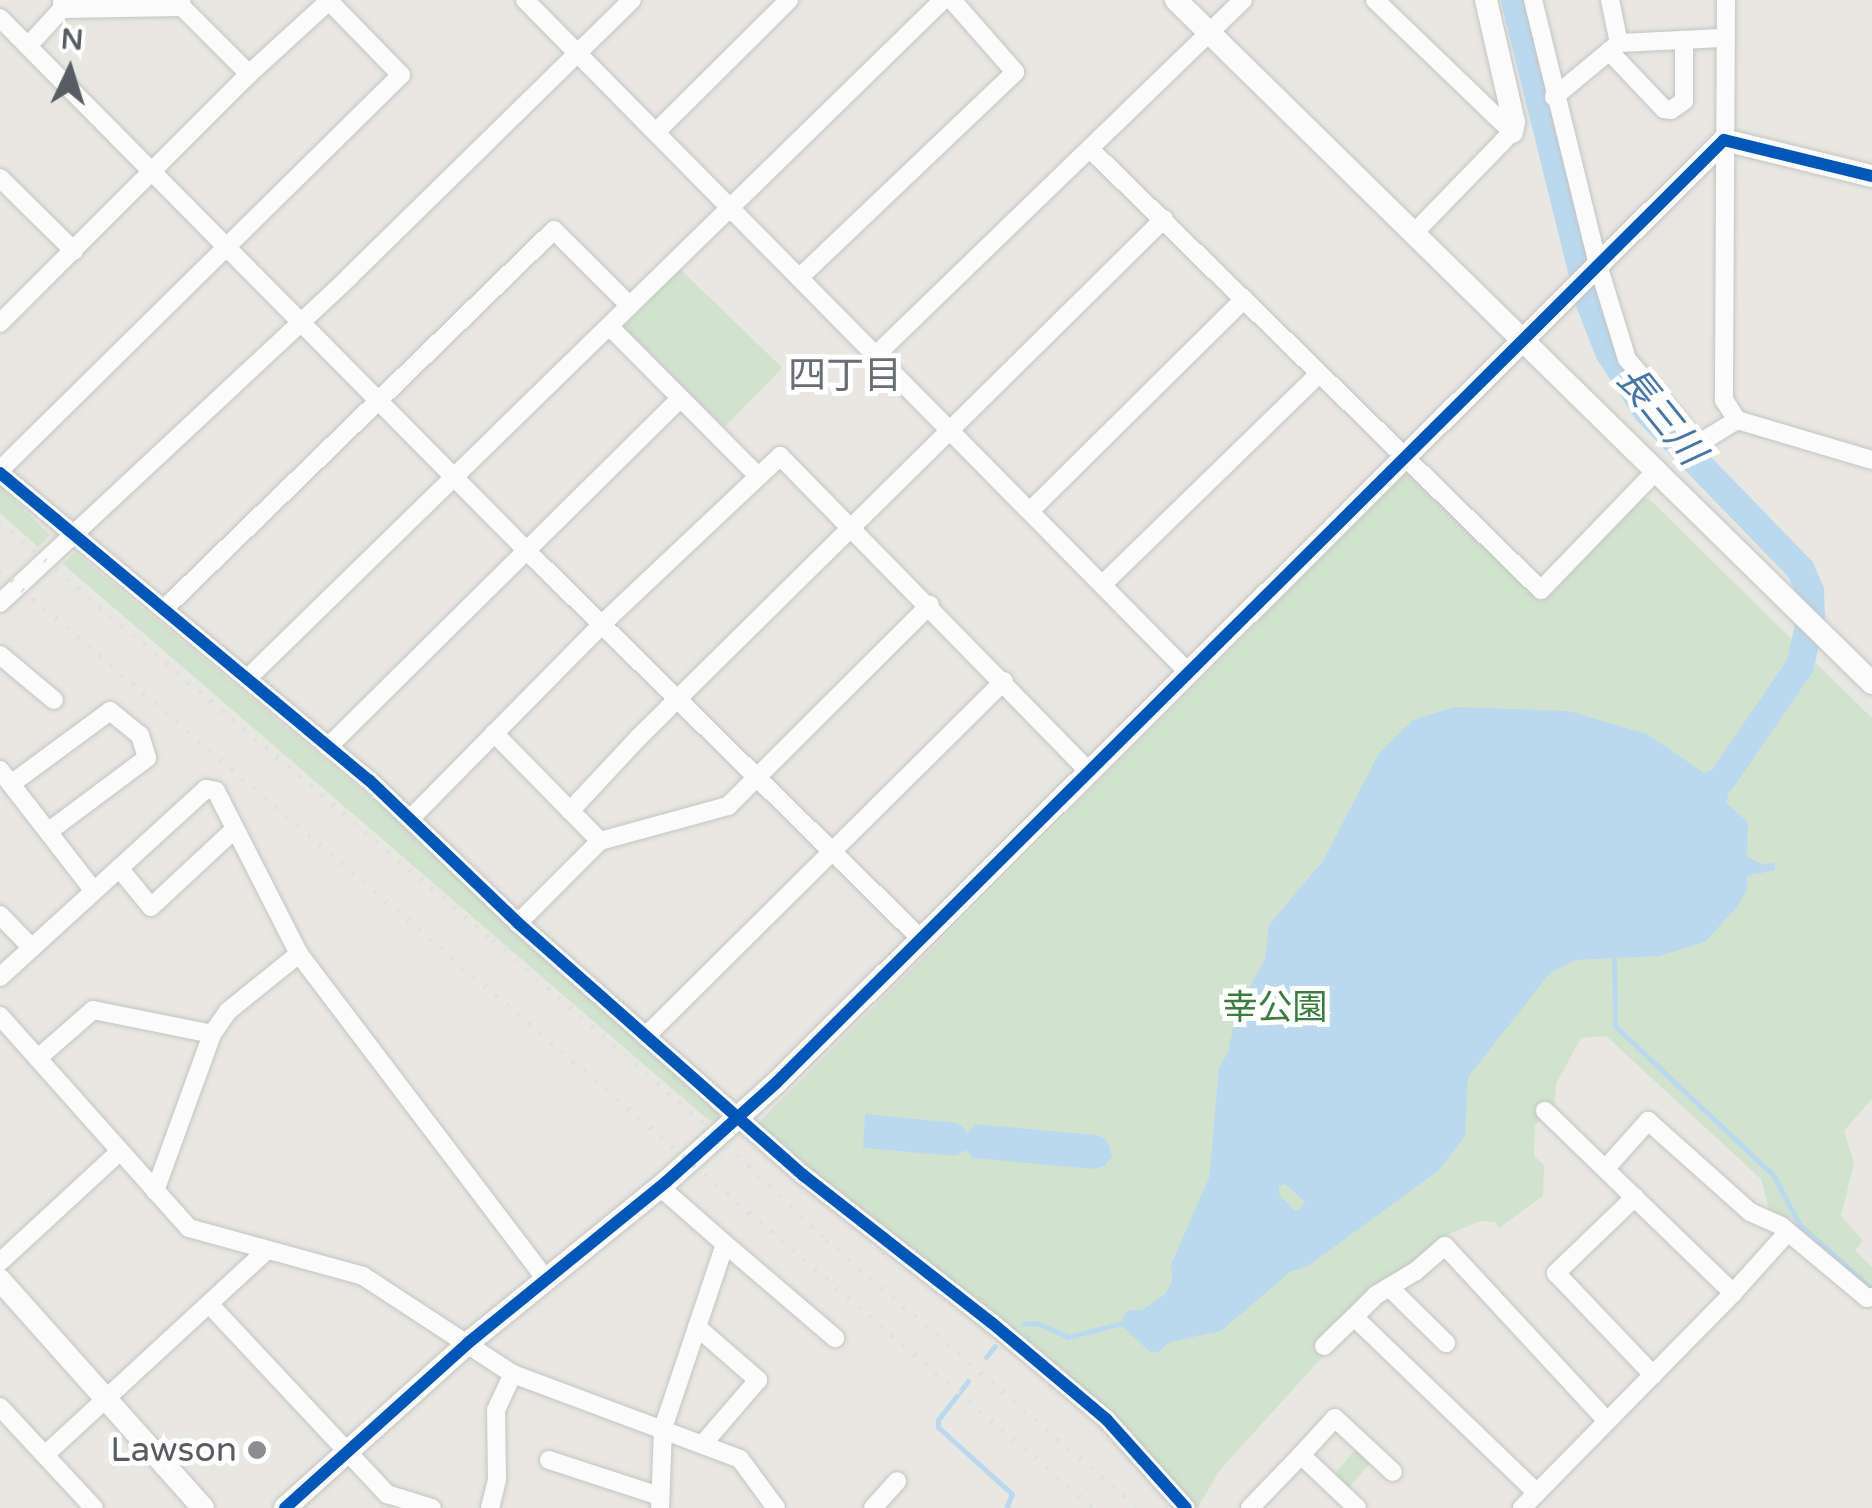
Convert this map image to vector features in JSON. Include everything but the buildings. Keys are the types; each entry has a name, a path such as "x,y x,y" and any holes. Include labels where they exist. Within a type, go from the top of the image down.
{"street":[{"path":"525,0 1188,672"},
{"path":"0,604 300,322 632,0"},
{"path":"657,131 789,0"},
{"path":"249,677 943,0"},
{"path":"800,277 1015,72 952,0"},
{"path":"1176,0 1416,231 1654,473 1872,683"},
{"path":"876,354 1244,0"},
{"path":"1375,0 1512,132"},
{"path":"1416,231 1512,132 1514,122 1486,0"},
{"path":"1533,0 1554,97 1627,359 1698,444 1737,420"},
{"path":"1610,0 1614,47 1664,109 1670,110 1684,101 1684,40"},
{"path":"1726,0 1724,400 1737,420 1872,460"},
{"path":"0,323 249,74 329,1 401,74 0,472 73,537 249,677 410,818 518,924 803,1175 992,1323 1107,1420 1186,1508"},
{"path":"28,46 62,5 182,4 249,74"},
{"path":"0,18 527,551 919,937"},
{"path":"1554,97 1614,47 1724,38"},
{"path":"1724,140 1872,176"},
{"path":"284,1508 349,1454 468,1343 660,1187 740,1116 1724,140"},
{"path":"1091,150 1540,590 1654,473"},
{"path":"0,178 74,250"},
{"path":"570,811 1164,218"},
{"path":"165,608 554,230 630,306"},
{"path":"1031,510 1244,299"},
{"path":"610,327 758,476"},
{"path":"1104,583 1319,374"},
{"path":"328,747 680,400"},
{"path":"410,818 602,624 780,456 930,604 1089,771"},
{"path":"518,924 600,840 728,806 930,604"},
{"path":"0,655 54,700"},
{"path":"646,1036 834,854 1004,681"},
{"path":"49,831 146,758 140,735 110,711 6,776 93,890"},
{"path":"494,733 600,840"},
{"path":"0,977 206,788 216,791 299,954 545,1278"},
{"path":"119,868 151,907 235,829"},
{"path":"0,915 32,948"},
{"path":"155,1191 212,1034 228,1011 299,954"},
{"path":"38,1058 93,1010 212,1034"},
{"path":"0,1016 188,1228 363,1276 513,1374 740,1459 776,1508"},
{"path":"1545,1111 1608,1167 1733,1292"},
{"path":"1608,1167 1648,1122 1750,1212 1788,1232 1868,1298 1872,1297"},
{"path":"0,1262 118,1152"},
{"path":"660,1187 835,1338"},
{"path":"1636,1197 1556,1273 1653,1375"},
{"path":"1522,1508 1788,1232"},
{"path":"549,1460 660,1502 664,1428 724,1244"},
{"path":"1324,1346 1388,1287 1445,1246 1607,1421"},
{"path":"46,1454 211,1306 265,1252"},
{"path":"0,1280 203,1508"},
{"path":"1388,1287 1446,1344"},
{"path":"211,1306 349,1454 385,1501 432,1508"},
{"path":"1354,1318 1537,1492"},
{"path":"696,1327 758,1380 704,1444"},
{"path":"490,1508 496,1479 496,1410 513,1374"},
{"path":"0,1408 94,1508"},
{"path":"1250,1508 1335,1418 1394,1472"},
{"path":"1301,1455 1357,1508"},
{"path":"873,1508 898,1481"}],"green space":[{"path":"680,269 782,368 724,427 622,329"},
{"name":"幸公園","path":"1404,475 1412,475 1541,601 1641,498 1649,499 1872,718 1872,1099 1844,1131 1854,1163 1841,1216 1863,1241 1855,1250 1872,1267 1872,1292 1771,1217 1761,1179 1606,1036 1581,1038 1556,1084 1554,1108 1535,1125 1534,1156 1544,1165 1543,1196 1499,1228 1495,1222 1480,1221 1444,1236 1410,1267 1373,1286 1347,1315 1325,1354 1220,1470 1197,1508 758,1123"},
{"path":"0,486 50,535 38,547 0,513"},
{"path":"75,552 403,824 549,964 719,1107 719,1122 707,1119 63,564"},
{"path":"1356,1449 1371,1462 1348,1489 1333,1475"}],"water":[{"path":"1454,707 1569,711 1647,734 1704,773 1715,768 1731,784 1726,803 1748,822 1747,857 1762,864 1775,863 1775,870 1747,876 1747,890 1737,907 1705,942 1659,956 1576,960 1550,973 1468,1077 1465,1136 1439,1170 1308,1266 1290,1272 1221,1331 1170,1342 1157,1353 1149,1351 1123,1327 1122,1319 1128,1310 1142,1310 1165,1294 1172,1281 1171,1265 1209,1178 1219,1068 1228,1052 1237,1010 1265,959 1269,925 1323,861 1379,753 1413,720","holes":["1285,1184 1305,1202 1295,1211 1279,1194 1279,1186"]},
{"path":"865,1114 958,1123 968,1133 975,1124 1096,1135 1107,1140 1112,1156 1105,1166 1094,1169 973,1158 966,1150 956,1156 863,1148"}],"waterway":[{"name":"長三川","path":"1515,0 1591,306 1609,352 1647,411 1801,570 1810,591 1811,617 1800,666 1721,781"},
{"path":"1614,959 1615,1026 1774,1176 1799,1224 1872,1289"},
{"path":"1024,1324 1037,1323 1068,1337 1123,1323"},
{"path":"986,1357 995,1346"},
{"path":"968,1381 938,1420 938,1427 1012,1494 1006,1508"}],"railway":[{"path":"0,522 493,940 717,1135 826,1240 1139,1508"},
{"path":"0,570 1094,1508"}],"cycle path":[{"path":"285,1508 468,1343 666,1182 776,1083 1724,140 1872,176"},
{"path":"0,473 369,780 518,923 803,1175 992,1323 1107,1420 1186,1508"}],"place":[{"name":"Lawson","path":"257,1450"}],"district":[{"name":"四丁目","path":"845,377"}]}
